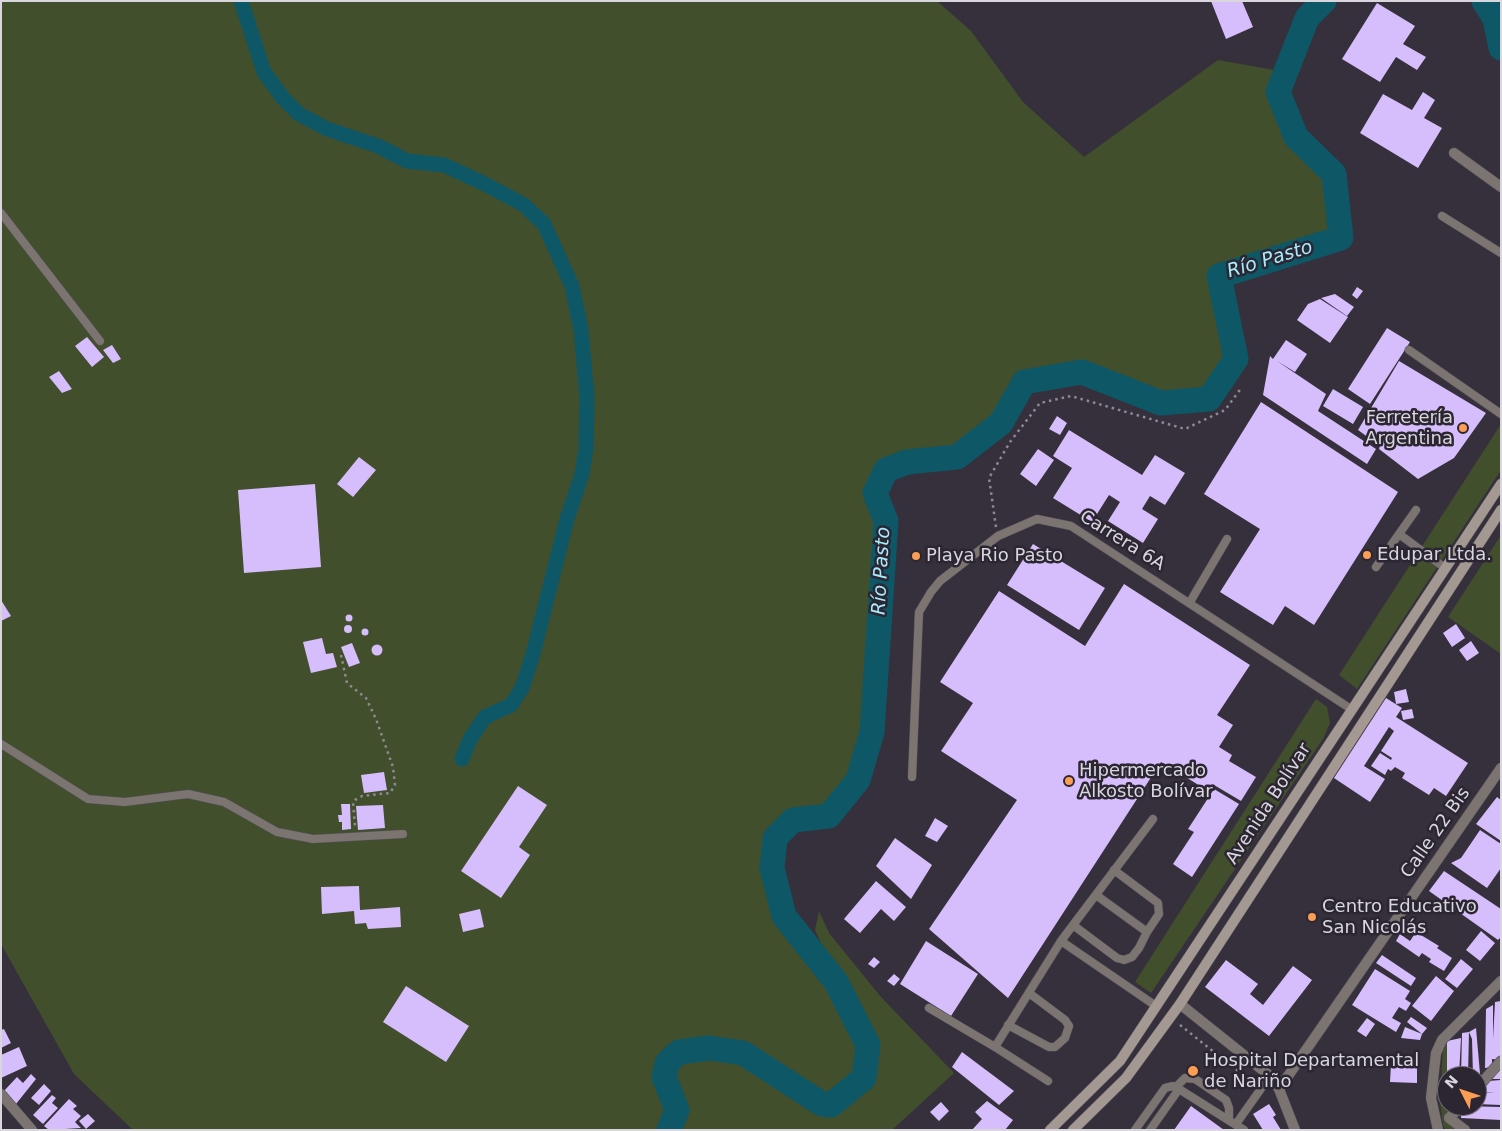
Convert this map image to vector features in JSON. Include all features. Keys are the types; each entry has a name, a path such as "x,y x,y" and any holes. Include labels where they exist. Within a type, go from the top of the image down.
{"main road":[{"name":"Avenida Bolívar","path":"1050,1130 1120,1061 1501,484"},
{"name":"Avenida Bolívar","path":"1073,1130 1126,1078 1180,1004 1501,510"}],"street":[{"path":"1454,153 1501,187"},
{"name":"Calle 22 Bis","path":"1280,1090 1501,768"},
{"path":"1438,1130 1431,1098 1436,1053 1442,1040 1501,981"},
{"path":"1180,1004 1270,1076 1280,1090 1295,1130"},
{"path":"1487,1077 1501,1061"},
{"path":"1,1094 32,1130"},
{"path":"1451,1116 1449,1118 1465,1130"}],"lane":[{"path":"1,214 100,340"},
{"path":"1442,216 1501,253"},
{"path":"1409,350 1501,414"},
{"path":"1376,567 1416,510"},
{"name":"Carrera 6A","path":"912,777 919,612 940,581 998,536 1037,519 1071,526 1351,709"},
{"path":"1399,534 1445,568"},
{"path":"1190,602 1227,539"},
{"path":"1,744 9,751 88,799 125,802 188,794 224,802 277,832 313,839 403,834"},
{"path":"995,1047 1061,941 1153,819"},
{"path":"1073,925 1117,958 1124,960 1132,957 1136,952 1159,914 1158,903 1114,870"},
{"path":"1096,895 1147,932"},
{"path":"1061,941 1156,1006"},
{"path":"1008,1025 1049,1047 1055,1047 1066,1038 1069,1026 1065,1020 1029,993"},
{"path":"929,1008 1048,1081"},
{"path":"1233,1122 1270,1076"},
{"path":"1150,1130 1185,1078 1195,1079 1226,1100 1233,1122"},
{"path":"1135,1130 1167,1087 1177,1088 1244,1130"}],"path":[{"path":"998,536 989,478 1010,442 1040,403 1071,396 1185,429 1225,410 1242,387"},
{"path":"341,655 347,682 351,688 366,698 376,719 393,767 395,785 390,793 362,796 353,802 355,836"},
{"path":"1180,1025 1260,1088"}],"green space":[{"path":"1,1 937,1 971,31 1023,102 1084,157 1218,60 1274,70 1278,92 1296,137 1334,174 1341,238 1219,276 1236,359 1209,399 1154,400 1082,372 1024,382 1001,423 957,457 907,462 886,470 878,485 875,493 886,521 872,732 858,780 828,811 795,812 772,836 762,865 771,912 832,984 862,1050 858,1078 827,1104 779,1075 744,1050 696,1042 669,1047 660,1073 674,1108 665,1130 133,1130 74,1074 1,944"},
{"path":"1501,424 1501,470 1357,689 1339,675"},
{"path":"1501,535 1501,654 1448,617"},
{"path":"1316,699 1327,707 1330,723 1323,739 1151,993 1135,982"},
{"path":"819,911 829,933 881,997 954,1073 892,1130 673,1130 682,1108 668,1080 671,1064 685,1055 718,1051 748,1061 815,1105 832,1108 867,1079 871,1053 867,1030 832,968 815,930"},
{"path":"1447,1041 1447,1066 1442,1066 1443,1044"},
{"path":"1442,1116 1449,1116 1455,1130 1446,1130"}],"building":[{"path":"1211,1 1242,1 1253,27 1226,39"},
{"path":"1377,3 1415,26 1403,44 1426,57 1417,70 1396,57 1380,82 1342,59"},
{"path":"1423,92 1435,100 1424,118 1442,128 1418,168 1360,133 1383,94 1412,110"},
{"path":"1357,287 1363,291 1357,299 1352,295"},
{"path":"1335,294 1354,307 1347,316 1321,298"},
{"path":"1320,299 1348,317 1330,343 1297,320 1308,304"},
{"path":"1387,328 1410,342 1370,404 1348,389"},
{"path":"87,337 104,357 92,367 75,346"},
{"path":"1286,340 1307,354 1295,372 1277,361 1326,394 1318,411 1376,449 1367,464 1263,395 1270,356 1273,359"},
{"path":"112,345 121,359 113,363 103,350"},
{"path":"1399,361 1486,413 1454,458 1418,479 1379,449 1380,446 1358,430"},
{"path":"59,371 72,389 62,393 49,377"},
{"path":"1333,389 1363,407 1353,424 1323,406"},
{"path":"1261,402 1398,492 1314,625 1285,606 1273,625 1220,592 1260,529 1204,494"},
{"path":"1057,416 1067,423 1060,435 1049,429"},
{"path":"1069,430 1142,475 1155,455 1185,473 1165,505 1150,496 1142,509 1158,519 1143,543 1108,521 1120,502 1109,495 1092,522 1053,498 1072,468 1053,456"},
{"path":"1038,449 1054,460 1036,486 1020,474"},
{"path":"359,457 376,470 353,497 337,484"},
{"path":"315,484 321,567 244,573 238,490"},
{"path":"1033,544 1105,588 1079,630 1007,585"},
{"name":"Hipermercado Alkosto Bolívar","path":"1124,584 1250,665 1217,715 1233,725 1219,747 1232,755 1229,761 1256,777 1241,801 1214,785 1210,792 1161,762 1008,998 929,929 1017,800 941,751 973,703 940,682 999,591 1085,646"},
{"path":"1,600 11,616 1,621"},
{"path":"349,614 353,618 349,622 345,618"},
{"path":"1456,624 1465,638 1452,647 1443,633"},
{"path":"348,625 352,629 348,633 344,629"},
{"path":"365,628 369,632 365,636 361,632"},
{"path":"322,638 326,654 333,653 337,667 311,673 303,642"},
{"path":"1471,641 1479,653 1467,661 1459,650"},
{"path":"352,643 360,663 349,667 341,647"},
{"path":"375,645 379,645 382,650 381,654 375,655 372,652 372,648"},
{"path":"1406,689 1409,702 1396,704 1394,692"},
{"path":"1386,698 1402,708 1396,717 1468,763 1446,796 1434,788 1429,795 1402,778 1405,773 1395,767 1391,771 1388,769 1385,775 1371,766 1380,753 1391,760 1392,758 1381,751 1394,731 1389,727 1364,766 1385,779 1370,802 1334,778"},
{"path":"1412,709 1414,718 1403,720 1401,711"},
{"path":"384,772 387,790 364,793 361,775"},
{"path":"518,786 547,805 519,847 530,855 501,898 461,871"},
{"path":"1214,789 1239,804 1192,877 1173,864 1194,832 1188,829"},
{"path":"1497,797 1501,800 1501,841 1476,824"},
{"path":"341,804 350,804 351,829 342,830 342,822 339,822 338,815 342,815"},
{"path":"383,805 385,828 358,830 356,806"},
{"path":"935,818 948,826 937,842 925,836"},
{"path":"1480,830 1501,844 1501,868 1487,888 1451,863 1461,858"},
{"path":"895,838 932,865 911,899 876,866"},
{"path":"1444,871 1501,909 1501,937 1498,940 1429,891"},
{"path":"876,881 906,907 894,921 881,909 860,933 844,919"},
{"path":"359,886 360,910 400,907 401,927 368,929 366,923 355,924 354,911 322,914 321,887"},
{"path":"480,909 484,927 463,932 459,914"},
{"path":"1481,931 1495,943 1480,961 1466,950"},
{"path":"1416,932 1439,946 1437,948 1452,958 1444,971 1429,962 1431,959 1422,953 1419,957 1396,941 1400,934 1410,941"},
{"path":"926,941 978,974 951,1016 900,984"},
{"path":"1382,955 1416,978 1411,986 1376,963"},
{"path":"874,957 880,962 874,968 868,964"},
{"path":"1461,959 1473,969 1457,988 1445,979"},
{"path":"1226,960 1258,984 1250,994 1263,1005 1293,966 1312,980 1269,1036 1205,987"},
{"path":"1375,969 1410,991 1405,999 1411,1003 1406,1011 1399,1007 1392,1018 1401,1023 1396,1032 1352,1005"},
{"path":"894,974 900,979 894,986 887,981"},
{"path":"1436,976 1454,991 1431,1021 1412,1006"},
{"path":"406,986 469,1026 446,1062 383,1022"},
{"path":"1501,1001 1500,1060 1492,1059 1492,1067 1487,1068 1485,1066 1486,1009 1493,1005 1493,1039 1495,1002"},
{"path":"1411,1017 1427,1028 1422,1034 1407,1022"},
{"path":"1367,1018 1375,1024 1366,1037 1357,1031"},
{"path":"1405,1027 1422,1034 1420,1040 1401,1038"},
{"path":"1476,1028 1479,1066 1473,1066 1472,1039 1469,1032"},
{"path":"4,1029 11,1043 1,1048 1,1030"},
{"path":"1469,1032 1468,1066 1461,1066 1462,1033"},
{"path":"1461,1038 1460,1066 1447,1066 1447,1041"},
{"path":"19,1047 27,1066 1,1078 1,1055"},
{"path":"962,1052 1014,1091 999,1105 952,1067"},
{"path":"1391,1064 1417,1067 1417,1083 1390,1082"},
{"path":"1501,1066 1501,1079 1488,1079"},
{"path":"31,1074 36,1079 16,1104 3,1092 17,1077 23,1083"},
{"path":"1501,1080 1501,1105 1487,1104 1487,1093 1495,1093 1487,1092 1488,1081"},
{"path":"44,1084 51,1091 39,1105 31,1098"},
{"path":"52,1095 56,1098 52,1103 58,1108 43,1124 33,1115"},
{"path":"69,1099 77,1106 73,1109 81,1116 75,1122 81,1128 49,1130 44,1126"},
{"path":"987,1101 1013,1120 1005,1130 972,1130 982,1119 975,1112"},
{"path":"941,1102 949,1111 939,1121 930,1112"},
{"path":"1269,1104 1276,1115 1273,1117 1281,1130 1263,1130 1253,1114"},
{"path":"1191,1106 1224,1130 1174,1130"},
{"path":"1487,1107 1501,1107 1501,1120 1461,1118 1461,1116 1487,1116"},
{"path":"88,1114 95,1121 86,1129 79,1121"}],"waterway":[{"path":"241,1 264,72 283,98 299,114 327,129 378,146 407,161 444,165 524,205 544,224 572,286 581,330 587,397 586,449 582,474 567,519 533,654 522,688 511,705 485,717 470,739 462,759"},
{"name":"Río Pasto","path":"669,1130 677,1110 664,1077 667,1063 679,1052 709,1048 743,1053 822,1104 831,1105 864,1078 868,1045 836,982 784,916 772,868 775,838 793,820 829,816 858,780 872,732 886,521 875,493 886,470 907,462 957,457 1001,423 1024,382 1082,372 1161,403 1209,399 1236,359 1219,276 1341,238 1334,174 1296,137 1278,92 1307,18 1324,1"},
{"name":"Río Pasto","path":"1484,1 1495,19 1501,48"}],"place":[{"name":"Ferretería Argentina","path":"1463,428"},
{"name":"Edupar Ltda.","path":"1367,555"},
{"name":"Playa Rio Pasto","path":"916,556"},
{"name":"Hipermercado Alkosto Bolívar","path":"1069,781"},
{"name":"Centro Educativo San Nicolás","path":"1312,917"},
{"name":"Hospital Departamental de Nariño","path":"1193,1071"}]}
